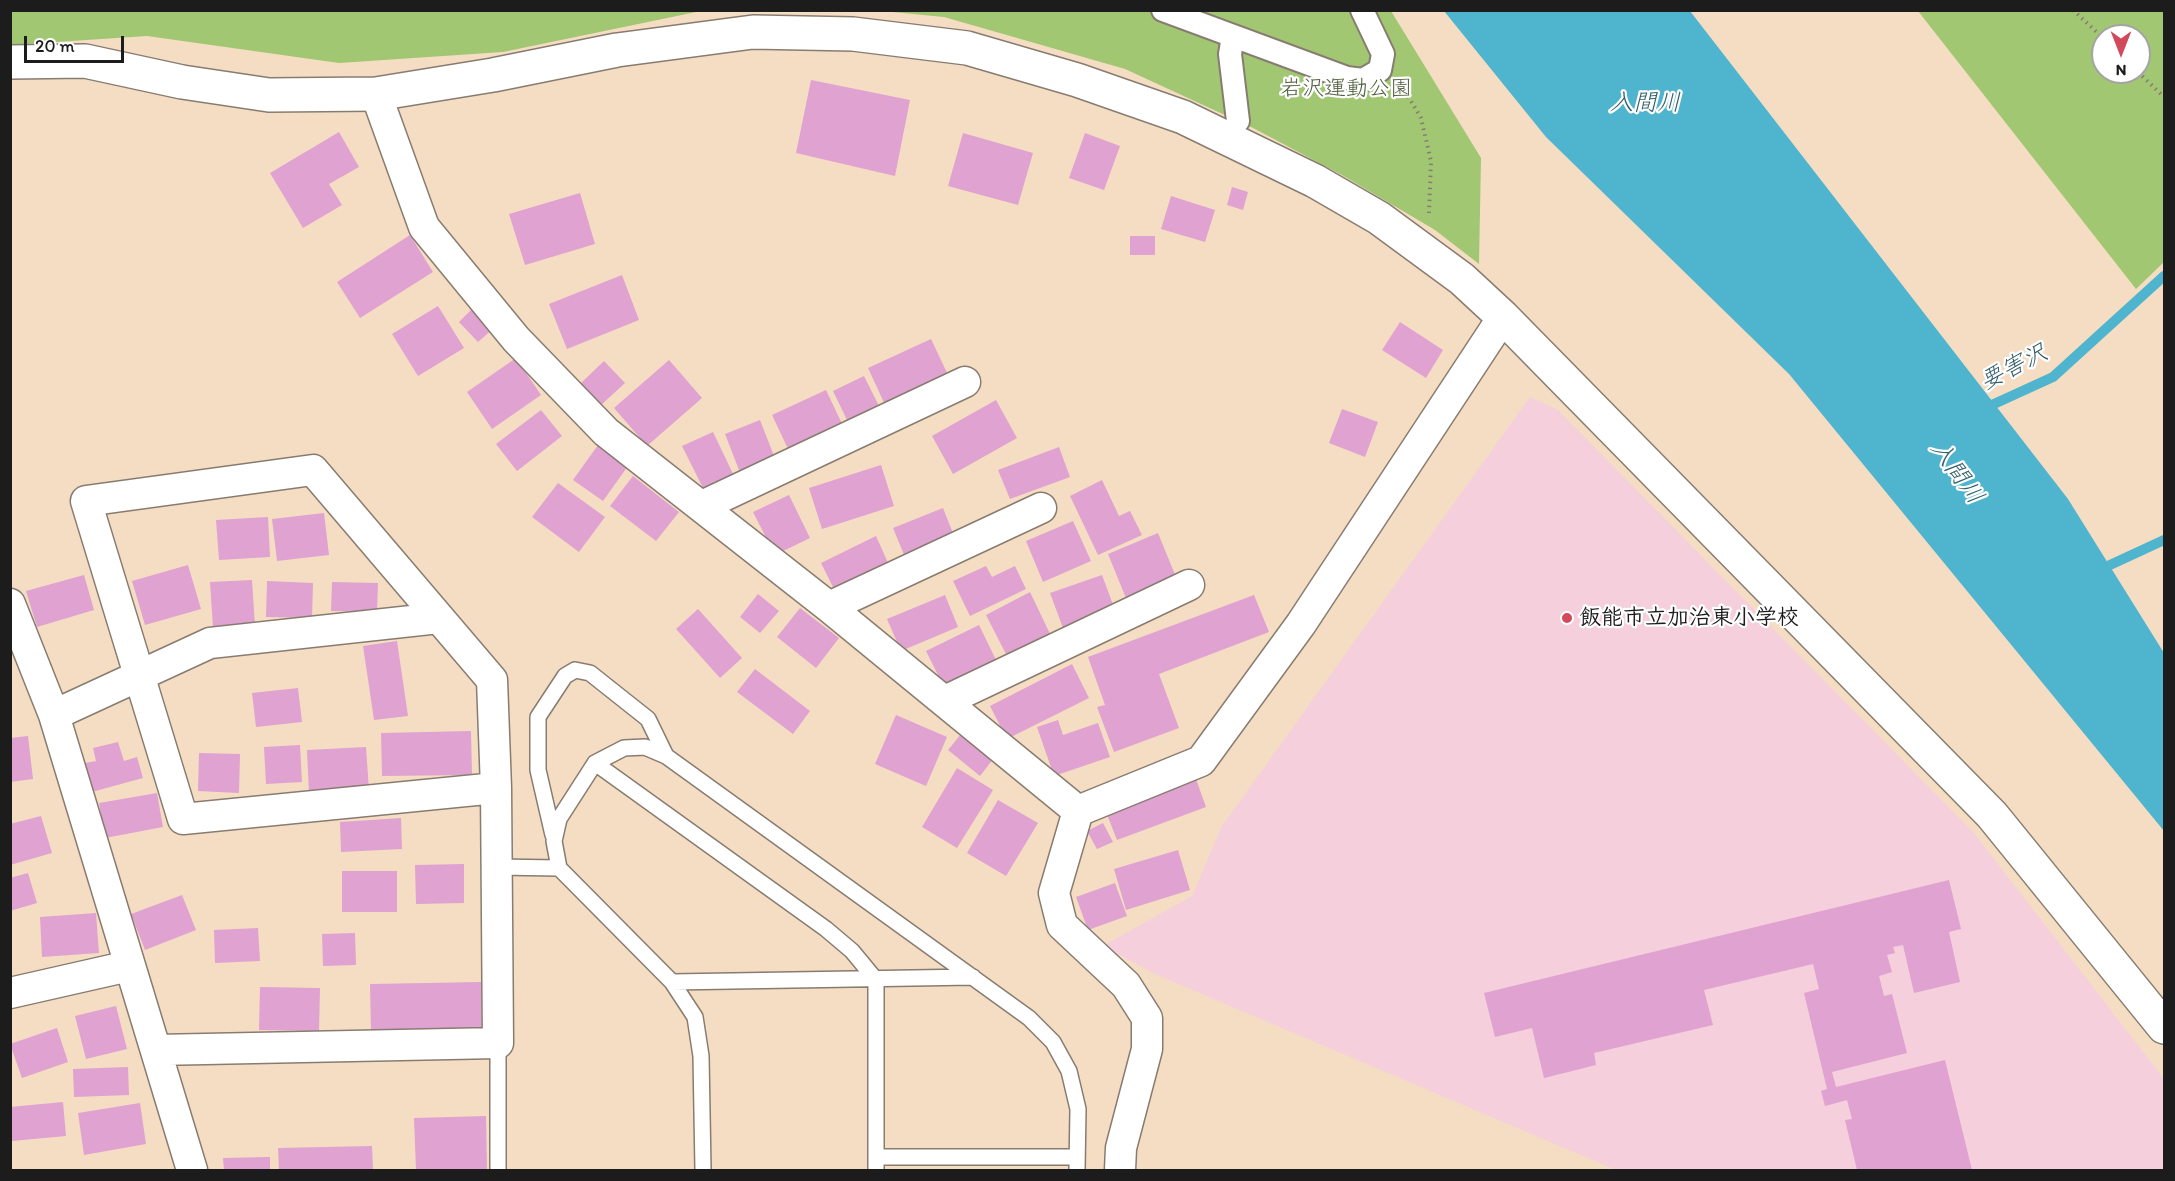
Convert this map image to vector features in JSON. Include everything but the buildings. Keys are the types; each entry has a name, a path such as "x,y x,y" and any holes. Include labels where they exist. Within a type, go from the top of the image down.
{"street":[{"path":"1163,10 1355,80 1363,80 1375,75 1382,62 1379,43 1362,10"},
{"path":"10,62 85,61 182,82 269,95 376,94 493,75 616,50 753,32 853,34 967,48 1077,80 1183,117 1315,181 1379,218 1462,279 1503,317 1992,815 2164,1027"},
{"path":"1233,36 1230,54 1238,121"},
{"path":"376,94 424,227 516,339 606,432 829,607 1078,811"},
{"path":"1078,811 1201,760 1301,624 1503,317"},
{"path":"702,506 965,382"},
{"path":"156,1050 498,1043 496,788 492,680 313,470 86,501 183,819 496,788"},
{"path":"829,607 1041,508"},
{"path":"945,701 1189,585"},
{"path":"11,609 54,715 192,1170"},
{"path":"54,715 210,643 439,618"},
{"path":"1078,811 1054,893 1062,925 1126,985 1147,1018 1147,1049 1121,1148 1120,1170"},
{"path":"10,993 129,966"}],"lane":[{"path":"666,756 648,719 590,673 575,670 565,676 538,717 538,770 560,868 672,982 694,1017 701,1056 703,1170"},
{"path":"554,841 559,819 595,763 624,748 645,747 666,756 1029,1018 1053,1042 1069,1071 1078,1109 1077,1164 876,1164 876,980 852,951 826,929 595,763"},
{"path":"496,867 560,868"},
{"path":"672,982 973,977"},
{"path":"498,1043 498,1170"}],"path":[{"path":"2073,10 2091,27"},
{"path":"1382,62 1399,81 1421,118 1431,161 1430,206 1425,231 1416,246"},
{"path":"2150,84 2164,97"}],"shaded area":[{"name":"飯能市立加治東小学校","path":"1530,397 1558,410 1974,833 2164,1079 2164,1170 1616,1170 1155,974 1103,946 1192,896 1222,826"}],"green space":[{"path":"11,10 701,11 503,52 339,63 147,36 11,45"},
{"name":"岩沢運動公園","path":"882,11 1391,11 1481,158 1479,264 1435,230 1342,175 1253,128 1125,69 944,17"},
{"path":"1918,11 2164,11 2164,262 2136,289"}],"water":[{"name":"入間川","path":"1444,11 1690,11 2068,499 2164,653 2164,831 1789,374 1546,137"}],"waterway":[{"name":"要害沢","path":"1983,409 2053,377 2164,276"},
{"path":"2097,571 2164,540"}],"place":[{"name":"飯能市立加治東小学校","path":"1567,618"}]}
